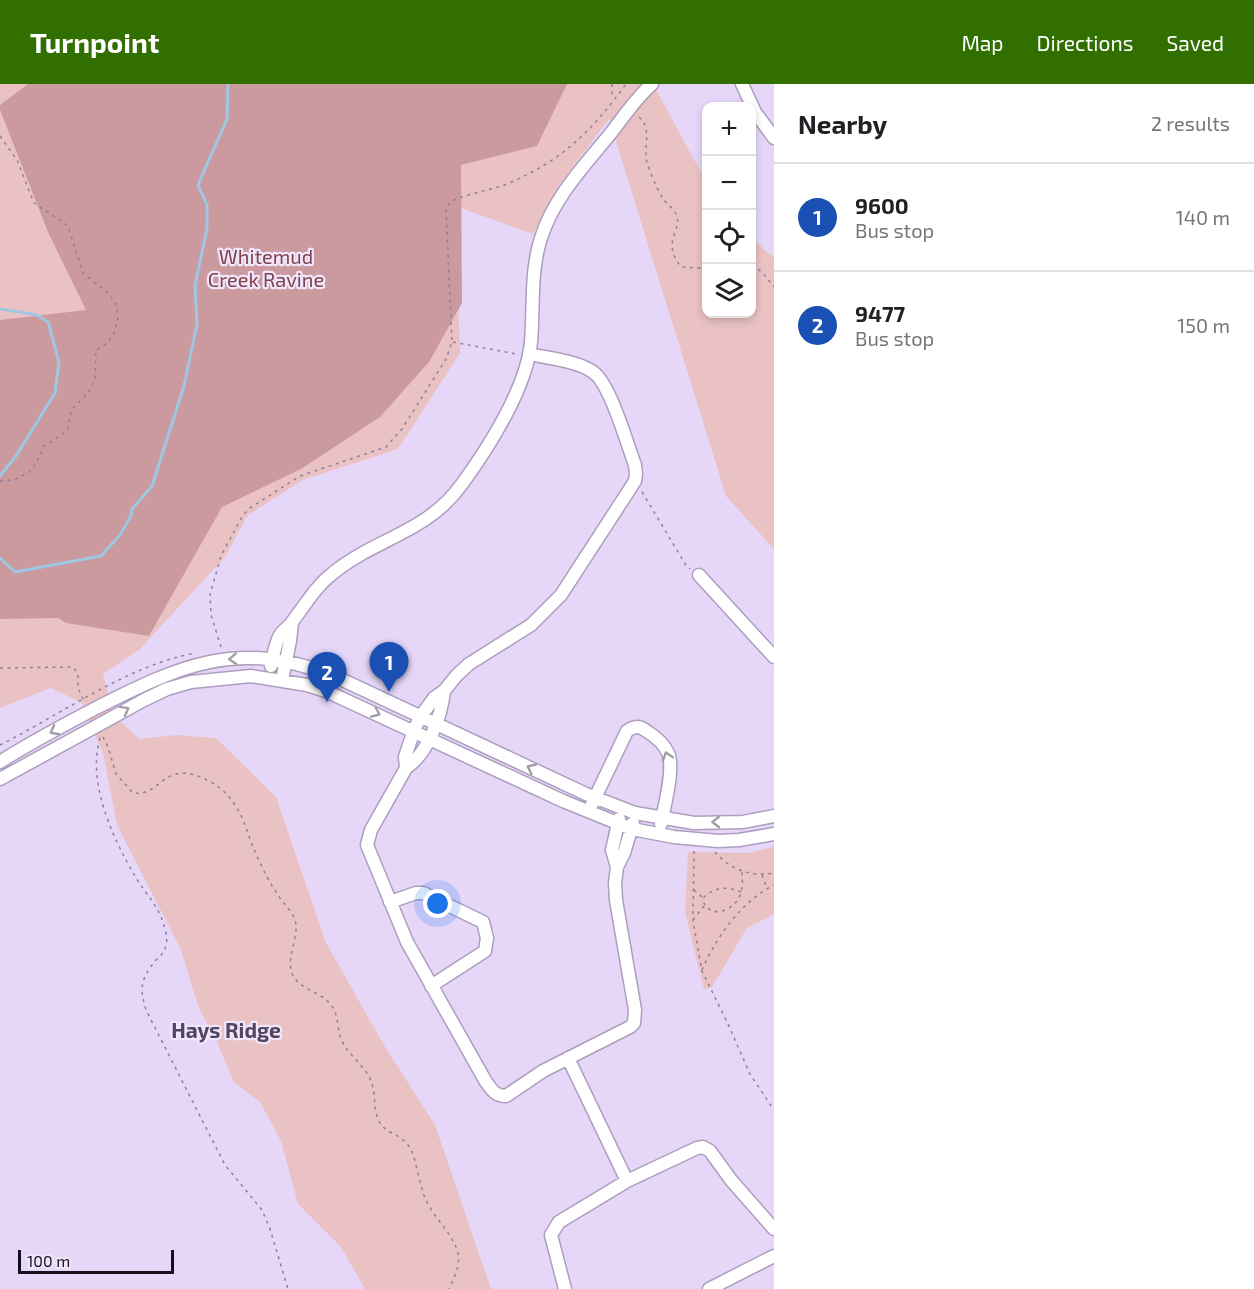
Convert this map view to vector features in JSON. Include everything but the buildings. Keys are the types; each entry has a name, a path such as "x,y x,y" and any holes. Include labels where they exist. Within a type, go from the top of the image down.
{"street":[{"path":"268,677 281,634 310,595 333,573 354,558 421,524 453,496 463,483 508,410 521,382 529,355 534,266 540,239 549,218 568,186 651,84"},
{"path":"742,84 755,112 774,138"},
{"path":"406,768 405,757 414,730 434,698 444,691 469,664 531,625 561,595 635,481 635,465 606,389 598,377 582,366 529,355"},
{"path":"699,575 774,657"},
{"path":"282,680 292,622"},
{"path":"0,762 90,712 154,680 193,666 223,659 272,660 332,675 622,809 694,823 743,822 774,816"},
{"path":"0,778 167,689 214,678 268,677 326,691 617,825 660,834 718,841 774,834"},
{"path":"444,691 443,702 430,738 415,762 406,768 368,838 370,854 407,942 486,1082 499,1096 506,1096 543,1071 630,1028 634,1023 635,1010 615,883 617,867 624,853 635,813"},
{"path":"588,812 627,731 635,726 641,727 663,745 669,754 670,766 660,834"},
{"path":"617,867 612,850 622,809"},
{"path":"390,902 416,892 423,893 483,922 487,938 485,951 431,986"},
{"path":"568,1058 627,1182"},
{"path":"565,1289 551,1234 559,1222 627,1182 703,1147 710,1151 731,1180 774,1229"},
{"path":"709,1289 774,1256"}],"path":[{"path":"612,84 612,94 615,99"},
{"path":"221,649 211,615 210,595 221,556 243,515 250,508 300,476 386,447 396,438 446,359 452,342 446,210 450,202 507,184 550,162 581,138 626,84"},
{"path":"638,116 647,129 645,143 647,166 662,198 677,215 677,227 671,245 676,261 681,267 702,267"},
{"path":"0,136 17,160 34,203 68,226 83,273 108,293 116,304 118,312 117,327 112,338 96,350 95,380 92,387 72,409 67,430 44,446 37,462 28,472 14,480 1,481"},
{"path":"756,268 774,287"},
{"path":"452,342 529,355"},
{"path":"635,481 687,567 699,575"},
{"path":"0,668 73,667 78,674 78,688 90,712"},
{"path":"288,1289 262,1210 225,1165 146,1010 142,994 144,977 163,952 167,942 163,921 153,900 135,876 117,841 98,789 96,756 101,734 108,747 116,774 133,793 146,792 174,775 199,776 220,788 239,810 255,851 269,878 278,895 294,916 296,924 291,970 295,979 332,1005 337,1015 343,1043 362,1066 372,1083 378,1121 384,1130 402,1139 413,1153 419,1183 426,1200 458,1251 457,1272 449,1289"},
{"path":"694,850 693,921 702,970 729,1024 750,1074 774,1110"},
{"path":"712,850 729,865 742,872 774,873"},
{"path":"694,890 704,897 705,905 711,910 718,912 725,910 739,900 742,872"},
{"path":"762,874 767,888"},
{"path":"702,970 717,939 751,899 774,885"},
{"path":"704,897 716,889 725,887 741,892"},
{"path":"693,921 705,905"}],"green space":[{"path":"0,84 653,84 702,172 702,318 756,318 756,241 774,257 774,549 726,496 609,119 559,185 533,234 455,206 460,353 398,449 303,480 248,515 225,557 139,650 103,674 113,714 139,739 176,735 216,738 276,797 326,943 384,1045 435,1125 491,1289 365,1289 341,1247 298,1204 281,1141 260,1102 234,1082 198,1006 181,950 117,825 103,753 82,703 51,688 0,708"},
{"name":"Whitemud Creek Ravine","path":"28,84 567,84 537,146 461,165 462,303 429,362 380,417 301,469 222,507 149,636 66,623 58,618 0,619 0,320 86,310 48,232 0,110 0,105"},
{"path":"774,847 774,914 747,928 712,987 704,989 685,912 688,852 748,853"}],"waterway":[{"path":"0,558 15,572 101,556 120,535 131,516 132,509 152,486 184,386 197,324 195,285 207,229 207,205 198,185 227,119 228,84"},
{"path":"0,309 37,315 48,322 59,362 55,393 16,456 0,476"}],"place":[{"name":"9600","path":"389,692"},
{"name":"9477","path":"327,702"}],"district":[{"name":"Hays Ridge","path":"226,1029"}]}
